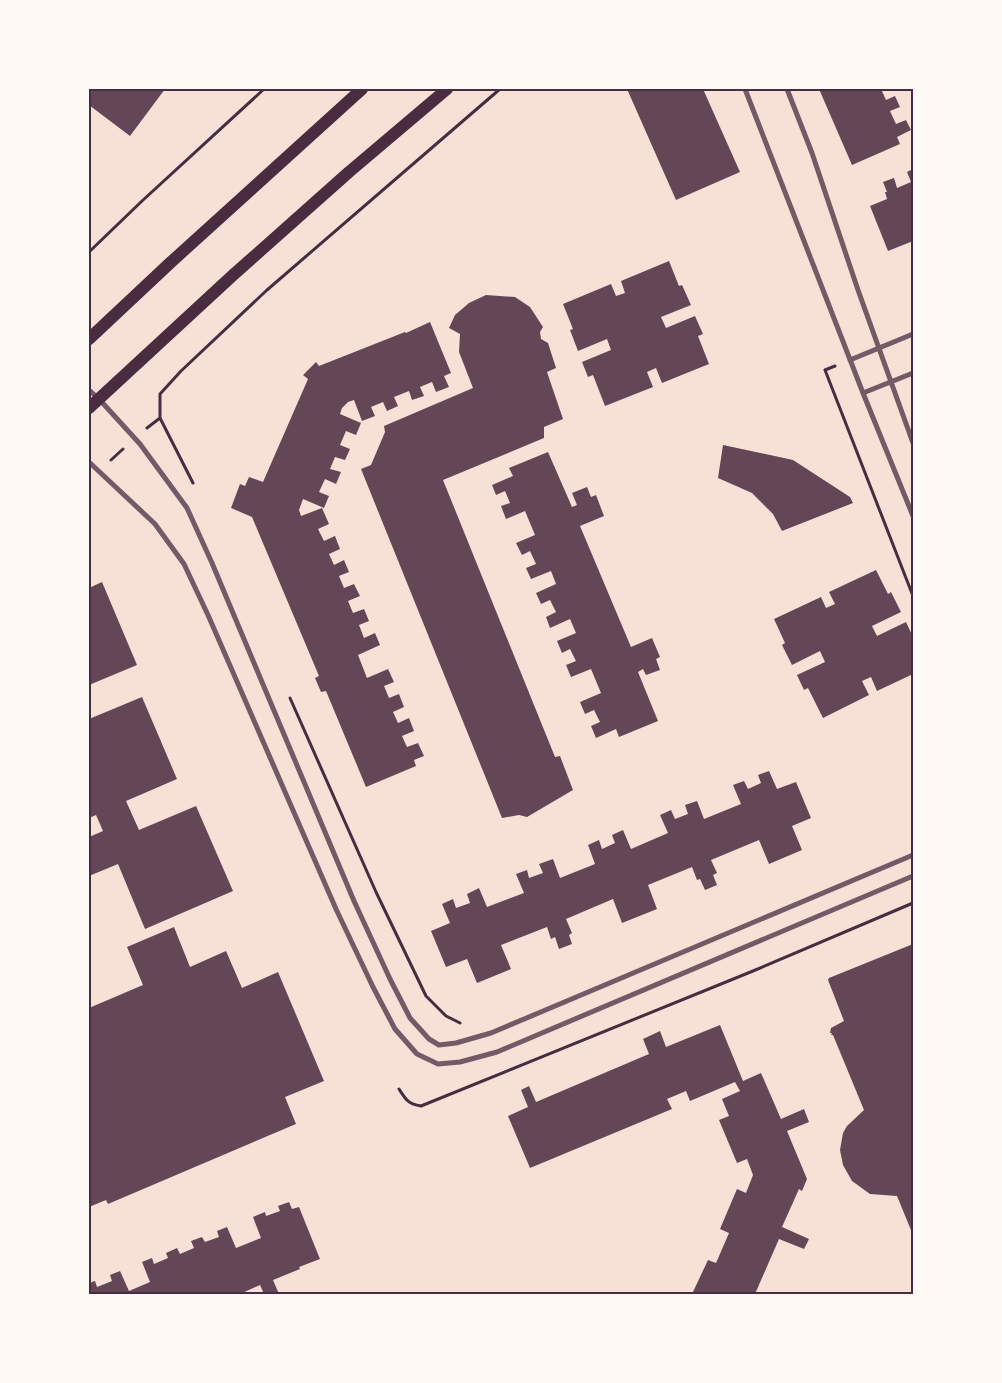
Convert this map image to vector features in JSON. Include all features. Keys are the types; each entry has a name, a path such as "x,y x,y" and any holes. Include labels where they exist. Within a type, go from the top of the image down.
{"main road":[{"path":"89,339 362,89"},
{"path":"89,408 239,270 349,172 447,89"}],"street":[{"path":"745,89 850,360 913,516"},
{"path":"787,89 812,153 913,443"},
{"path":"850,360 913,334"},
{"path":"863,392 913,373"},
{"path":"89,390 134,438 187,508 354,901 390,979 410,1018 429,1039 439,1045 456,1043 491,1033 913,855"},
{"path":"89,462 155,524 184,564 315,861 373,987 395,1029 417,1054 438,1064 460,1062 497,1052 913,876"}],"path":[{"path":"89,252 264,89"},
{"path":"193,484 160,418 160,394 181,371 267,290 500,89"},
{"path":"850,360 825,370 913,596"},
{"path":"98,472 134,438 160,418"},
{"path":"286,689 376,892 426,996 446,1016 462,1024"},
{"path":"399,1089 405,1099 411,1104 421,1106 913,903"}],"building":[{"path":"89,89 165,89 130,136 89,105"},
{"path":"627,89 703,89 740,172 676,200"},
{"path":"819,89 881,89 886,100 895,96 900,107 890,111 896,124 906,120 911,130 897,137 900,144 852,165"},
{"path":"913,169 913,241 888,251 870,206 887,199 885,192 887,192 883,182 894,178 897,188 911,182 907,172"},
{"path":"669,261 679,286 682,285 691,305 661,317 666,328 695,316 703,334 698,336 709,364 662,383 656,368 647,372 653,387 605,406 593,375 588,377 582,362 611,350 607,339 578,351 570,330 573,329 563,304 611,284 616,296 625,293 621,281"},
{"path":"486,295 515,297 530,307 543,327 540,332 541,339 548,343 556,368 547,372 563,419 544,427 544,438 443,480 555,757 560,756 573,790 527,817 519,815 502,818 361,469 371,465 385,432 384,426 473,388 459,352 460,334 449,328 455,315 469,303"},
{"path":"430,322 451,373 444,376 449,387 436,392 432,382 420,387 424,396 412,400 409,391 394,397 398,406 387,411 383,402 371,407 375,416 362,421 354,400 348,402 342,408 340,414 361,423 356,435 346,431 340,445 350,449 345,460 335,457 330,469 341,472 336,484 325,479 319,492 329,496 324,508 303,499 299,510 301,516 322,508 329,524 318,529 324,541 335,536 340,549 329,554 334,565 344,560 349,572 339,576 344,588 354,584 360,596 348,601 353,613 364,609 369,621 359,625 364,638 375,633 380,645 358,655 367,678 388,669 394,682 384,686 389,698 399,694 404,707 393,712 398,723 409,718 414,731 402,736 407,747 418,743 424,756 414,760 416,766 366,787 326,691 321,692 315,678 319,676 252,517 231,508 240,484 245,486 249,477 263,482 308,379 303,375 316,362 319,366"},
{"path":"723,445 793,460 850,497 853,503 782,531 773,514 752,493 718,478"},
{"path":"548,452 572,507 577,505 572,493 587,487 591,497 596,495 604,516 580,526 631,647 652,638 660,657 656,659 660,670 646,675 643,669 638,672 658,721 619,737 616,729 596,738 591,726 600,722 594,710 585,714 580,702 601,693 591,669 571,677 566,665 576,661 570,649 562,653 557,641 576,633 570,619 550,628 546,617 556,612 550,600 541,604 536,593 556,584 551,571 531,579 526,568 536,564 530,551 522,555 516,543 535,535 525,511 506,519 501,506 510,503 505,491 496,495 492,485 513,476 509,468"},
{"path":"876,570 888,594 891,592 901,612 872,626 877,636 906,622 913,637 911,642 913,648 913,674 877,691 871,677 862,681 869,695 823,718 808,688 804,690 797,675 825,662 820,651 792,665 782,645 785,643 774,619 821,597 826,608 835,604 829,592"},
{"path":"102,582 137,665 89,685 89,588"},
{"path":"142,697 177,779 126,801 139,830 196,806 233,891 145,929 118,864 89,876 89,837 103,831 96,815 89,818 89,719"},
{"path":"769,771 777,789 796,782 811,818 792,826 802,850 769,864 759,840 711,860 717,873 713,875 717,885 705,890 700,879 697,880 692,867 648,885 657,909 622,923 613,899 566,919 572,933 569,935 572,944 559,949 555,937 551,939 547,927 501,945 511,969 477,983 467,959 446,967 431,931 450,923 442,904 453,899 456,908 470,903 467,894 479,888 487,907 524,893 516,874 527,870 529,878 543,873 539,864 553,859 560,878 595,864 588,845 599,840 602,849 615,843 612,835 623,830 631,849 668,833 660,815 671,810 675,819 688,814 685,805 697,801 704,819 741,804 733,785 744,781 748,789 761,783 758,775"},
{"path":"174,927 190,967 226,951 242,988 278,972 324,1081 285,1097 296,1124 108,1204 106,1200 89,1207 89,1008 143,985 127,947"},
{"path":"913,944 913,1235 897,1196 870,1194 852,1181 843,1165 840,1150 843,1133 847,1126 864,1110 833,1035 830,1033 831,1028 844,1021 828,980"},
{"path":"720,1025 743,1081 761,1073 781,1119 804,1109 809,1122 787,1131 807,1179 802,1191 799,1189 782,1227 809,1239 804,1249 779,1239 755,1294 692,1294 708,1260 716,1263 729,1233 720,1229 737,1189 746,1193 753,1175 747,1159 737,1163 719,1120 729,1116 722,1099 740,1091 735,1082 690,1101 686,1091 667,1099 672,1109 530,1168 508,1116 528,1107 521,1090 529,1086 536,1102 649,1054 643,1039 660,1031 666,1047"},
{"path":"289,1202 292,1209 299,1207 320,1259 273,1280 279,1294 264,1294 260,1285 240,1294 239,1292 233,1294 89,1294 89,1283 95,1281 97,1287 112,1281 110,1275 120,1271 129,1291 150,1282 142,1262 152,1258 154,1264 168,1258 166,1253 177,1248 180,1254 194,1248 191,1241 202,1237 205,1242 219,1237 217,1231 227,1227 236,1248 261,1238 253,1217 265,1212 266,1216 280,1211 278,1206"}]}
